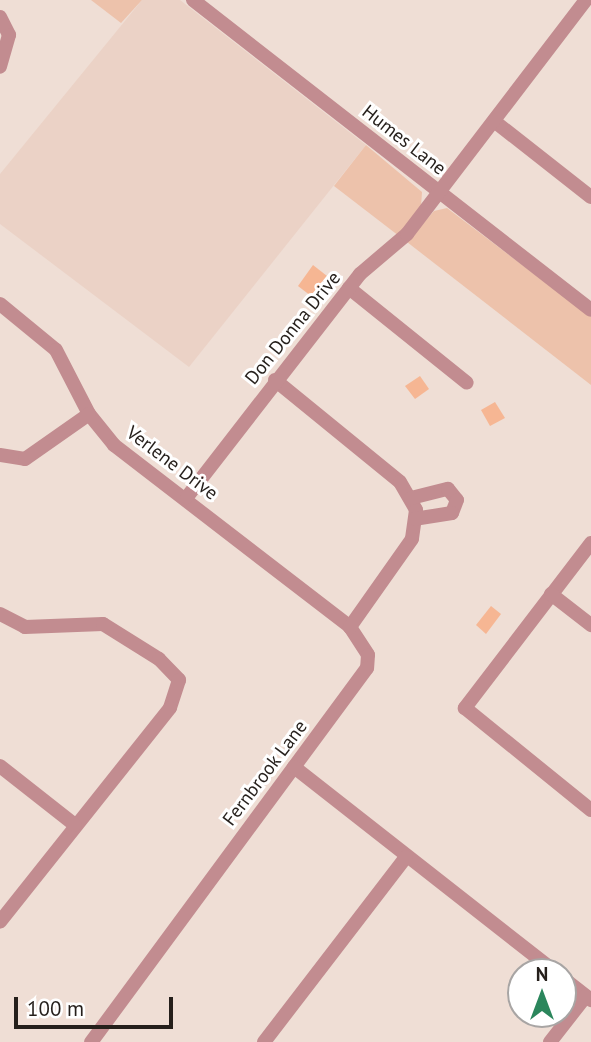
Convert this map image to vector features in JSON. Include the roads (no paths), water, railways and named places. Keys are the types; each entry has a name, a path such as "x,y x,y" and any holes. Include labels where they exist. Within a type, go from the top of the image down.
{"street":[{"name":"Humes Lane","path":"193,0 591,310"},
{"name":"Don Donna Drive","path":"187,497 275,380 349,288 395,248 586,5"},
{"path":"0,17 9,36 0,67"},
{"path":"494,121 591,197"},
{"path":"349,288 467,383"},
{"name":"Verlene Drive","path":"0,304 56,350 89,414 114,445 187,497 350,627"},
{"path":"275,380 400,482 411,498 415,519 412,540 350,627"},
{"path":"0,455 25,459 89,414"},
{"path":"411,498 448,489 457,500 452,513 415,519"},
{"path":"591,543 465,708 591,810"},
{"path":"551,594 591,625"},
{"path":"0,614 25,627 90,621 110,627 179,680 170,708 0,921"},
{"name":"Fernbrook Lane","path":"91,1042 367,668 365,644 350,627"},
{"path":"0,766 75,824"},
{"path":"294,767 537,958"},
{"path":"264,1042 406,857"},
{"path":"550,1042 589,998"}]}
